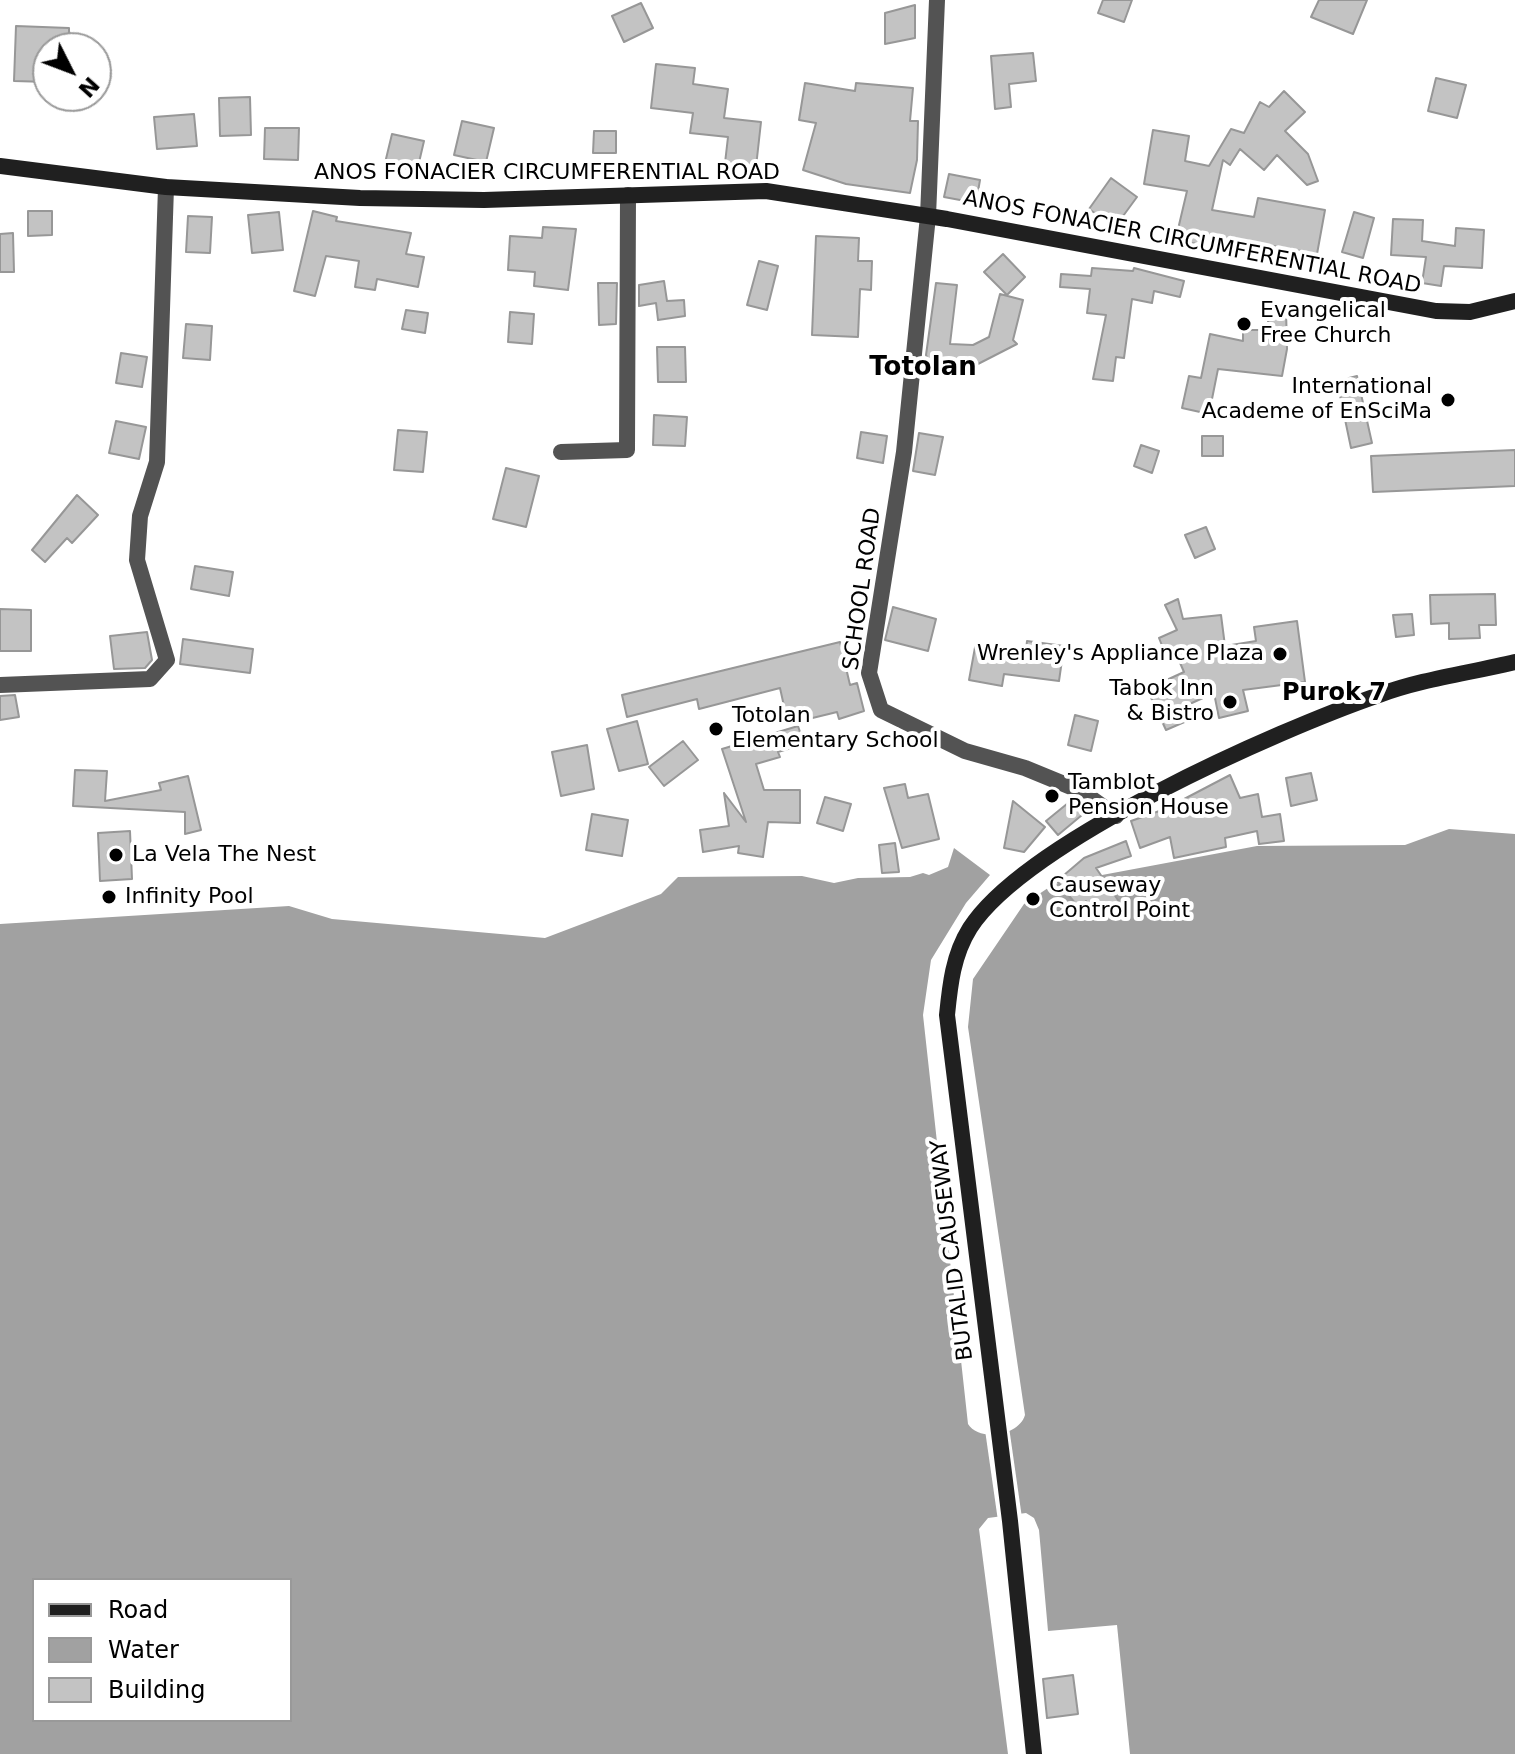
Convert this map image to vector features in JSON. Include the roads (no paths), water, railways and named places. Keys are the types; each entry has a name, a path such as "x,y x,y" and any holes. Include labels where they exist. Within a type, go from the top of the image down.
{"main road":[{"name":"ANOS FONACIER CIRCUMFERENTIAL ROAD","path":"0,166 166,187 360,198 484,200 766,191 928,216 1436,311 1470,312 1515,301"},
{"name":"BUTALID CAUSEWAY","path":"1034,1754 1010,1521 947,1015 952,969 969,929 993,900 1035,866 1116,816 1318,718 1382,693 1515,662"}],"street":[{"name":"SCHOOL ROAD","path":"937,0 928,216 904,452 869,673 881,710 965,751 1025,768 1081,791 1116,816"},
{"path":"0,685 150,679 167,660 137,560 140,516 157,462 166,187"},
{"path":"561,452 627,450 628,195"}],"water":[{"path":"1449,829 1515,834 1515,1754 1130,1754 1117,1625 1048,1631 1039,1530 1034,1518 1026,1513 988,1518 979,1529 1008,1754 0,1754 0,924 289,906 332,919 545,938 661,894 678,877 802,876 834,883 858,878 910,877 923,873 929,875 948,867 954,848 990,875 966,903 931,960 923,1015 968,1424 973,1430 989,1435 1015,1428 1025,1415 968,1027 973,979 1024,904 1054,884 1257,846 1405,845"}],"place":[{"name":"Evangelical Free Church","path":"1244,324"},
{"name":"International Academe of EnSciMa","path":"1448,400"},
{"name":"Wrenley's Appliance Plaza","path":"1280,654"},
{"name":"Tabok Inn & Bistro","path":"1230,702"},
{"name":"Totolan Elementary School","path":"716,729"},
{"name":"Tamblot Pension House","path":"1052,796"},
{"name":"La Vela The Nest","path":"116,855"},
{"name":"Infinity Pool","path":"109,897"},
{"name":"Causeway Control Point","path":"1033,899"}],"district":[{"name":"Totolan","path":"923,368"},
{"name":"Purok 7","path":"1334,694"}]}
